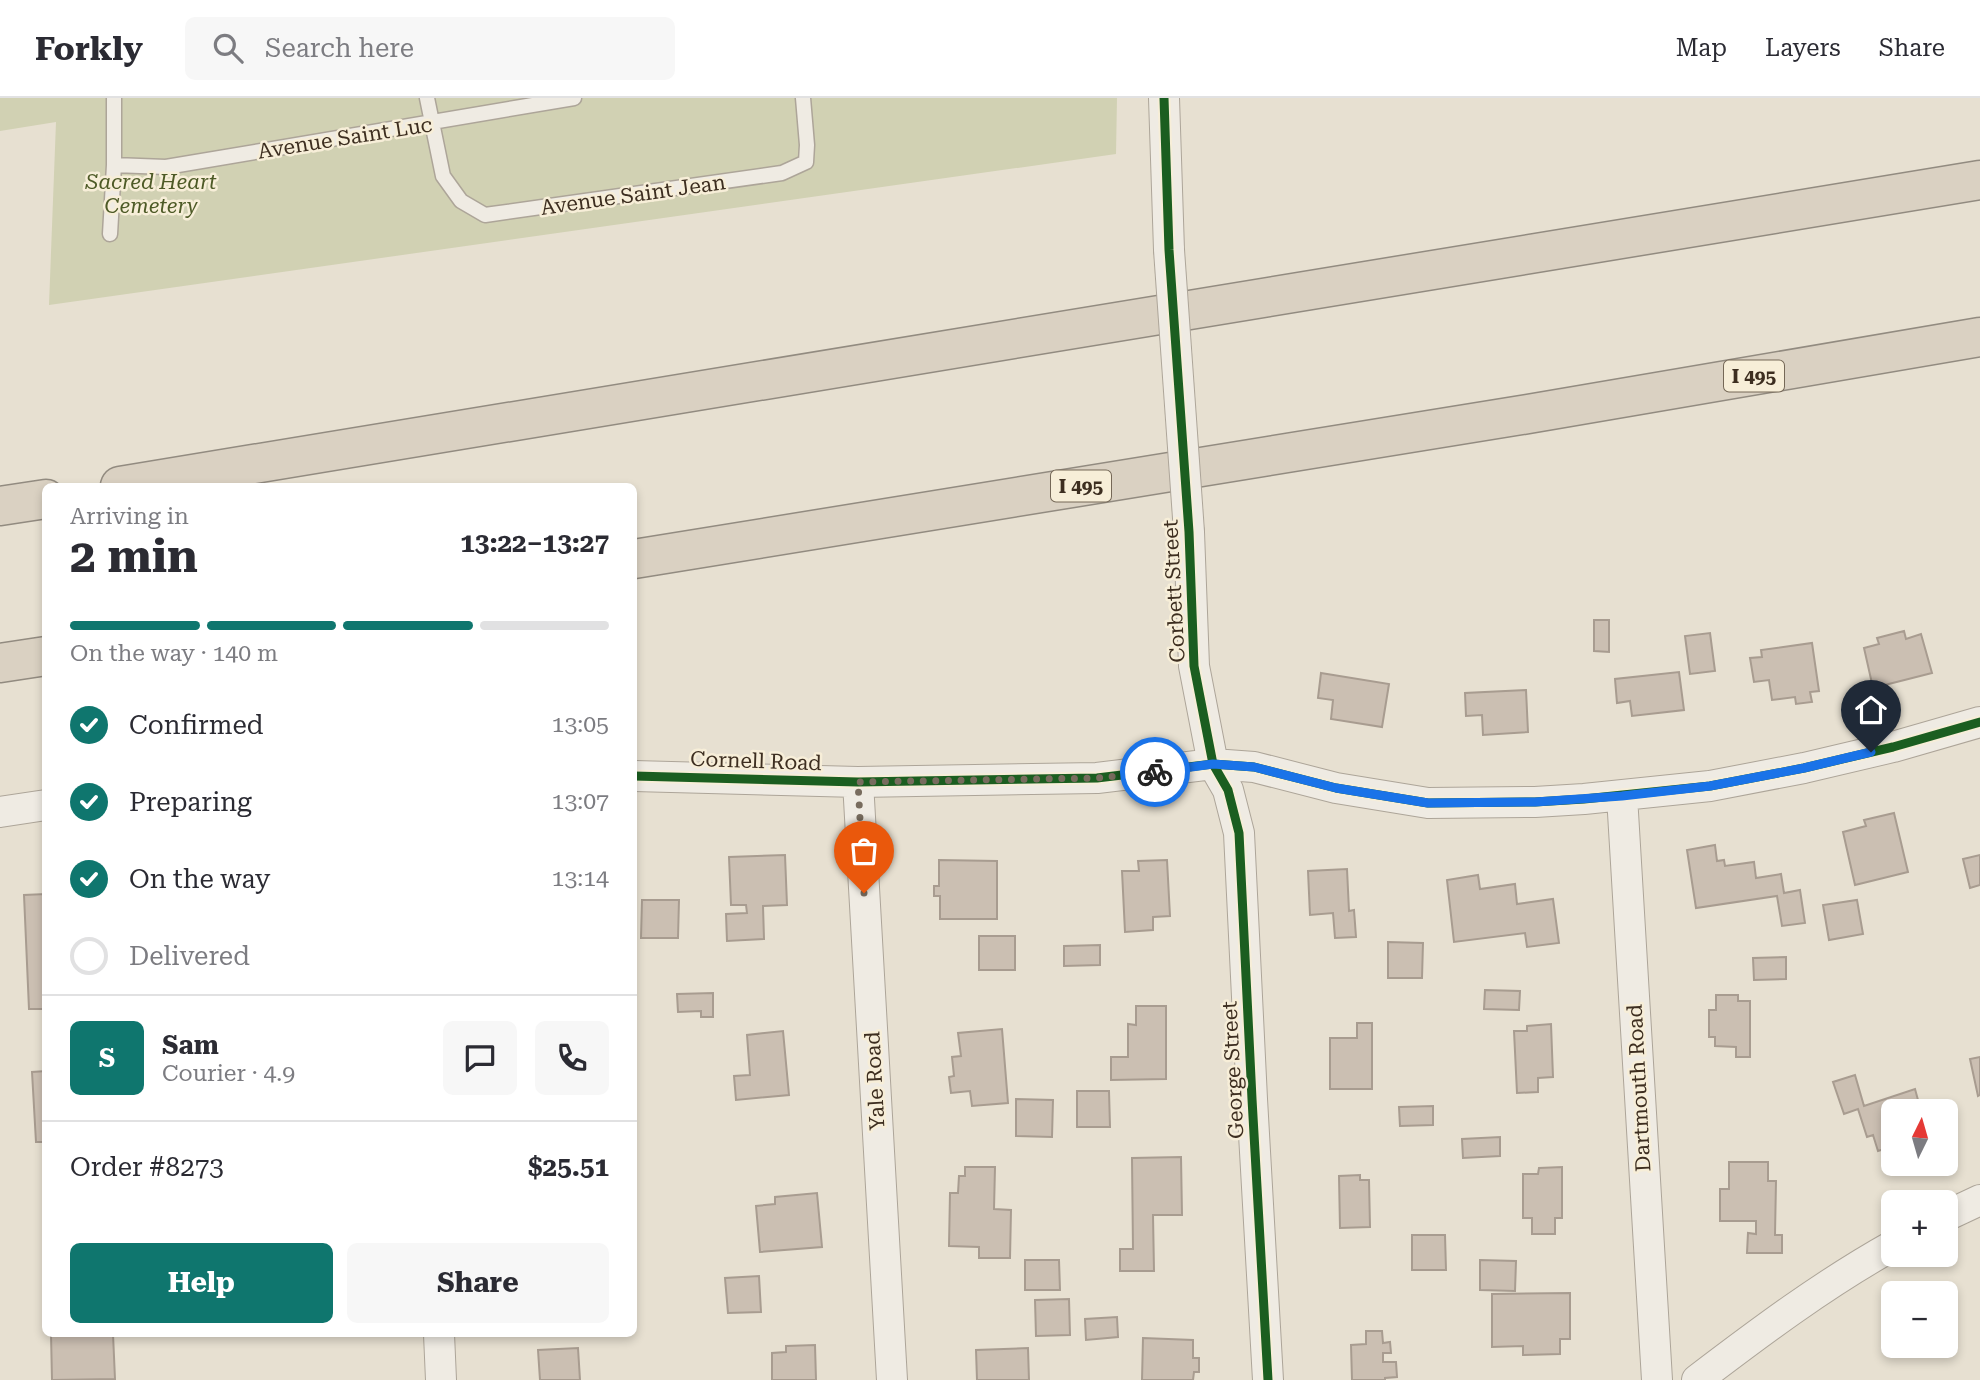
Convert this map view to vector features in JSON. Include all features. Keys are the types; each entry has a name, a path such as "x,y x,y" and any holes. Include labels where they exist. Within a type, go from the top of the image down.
{"highway":[{"path":"138,483 1980,180"},
{"name":"I 495","path":"637,559 1515,416 1980,337"},
{"path":"0,506 42,500"},
{"path":"0,663 42,657"}],"street":[{"name":"Corbett Street","path":"1164,98 1169,250 1189,532 1195,666 1213,764"},
{"path":"1213,764 1254,767 1336,788 1428,803 1535,802 1710,786 1893,747 1980,722"},
{"name":"Cornell Road","path":"637,776 858,782 1097,778 1213,764"},
{"name":"George Street","path":"1213,764 1228,790 1239,833 1269,1380"},
{"name":"Yale Road","path":"858,782 892,1380"},
{"name":"Dartmouth Road","path":"1622,796 1657,1380"},
{"path":"0,812 42,806"},
{"path":"1958,1210 1980,1200"},
{"path":"1697,1380 1785,1315 1853,1268 1881,1252"},
{"path":"439,1337 441,1380"}],"lane":[{"path":"110,234 114,98"},
{"path":"427,98 431,124"},
{"name":"Avenue Saint Luc","path":"114,165 166,167 574,98"},
{"name":"Avenue Saint Jean","path":"431,124 443,176 461,201 485,215 782,173 806,162 803,98"}],"green space":[{"name":"Sacred Heart Cemetery","path":"0,98 1117,98 1116,154 49,305 56,122 0,131"}],"building":[{"path":"1594,620 1609,620 1609,652 1594,651"},
{"path":"1904,631 1906,639 1921,634 1932,673 1873,688 1864,648 1879,644 1877,638"},
{"path":"1710,633 1715,671 1690,674 1685,636"},
{"path":"1812,643 1819,691 1810,692 1812,702 1796,704 1795,697 1772,700 1769,680 1754,682 1750,658 1762,657 1761,650"},
{"path":"1679,672 1684,710 1632,716 1630,701 1617,703 1615,679"},
{"path":"1321,673 1389,684 1382,727 1331,719 1333,700 1318,698"},
{"path":"1526,690 1528,732 1483,735 1482,715 1466,716 1465,693"},
{"path":"1894,813 1908,872 1855,885 1843,832 1866,826 1864,820"},
{"path":"1715,845 1717,861 1724,860 1725,866 1754,862 1756,878 1781,874 1784,893 1800,890 1805,923 1782,926 1777,896 1696,908 1687,850"},
{"path":"785,855 787,905 763,906 764,939 727,941 726,914 747,913 746,905 731,905 729,857"},
{"path":"1980,855 1980,885 1970,888 1963,859"},
{"path":"939,860 997,861 997,919 940,919 940,896 934,896 934,886 939,886"},
{"path":"1167,860 1170,916 1153,917 1153,930 1125,932 1122,871 1139,871 1138,861"},
{"path":"1347,869 1349,911 1354,910 1356,937 1335,938 1333,913 1310,915 1308,871"},
{"path":"1478,875 1480,889 1515,884 1517,904 1553,899 1559,943 1527,947 1525,933 1454,942 1447,880"},
{"path":"42,894 42,1009 29,1009 24,895"},
{"path":"642,900 679,900 678,938 641,938"},
{"path":"1857,900 1863,934 1829,940 1823,905"},
{"path":"979,936 1015,936 1015,970 979,970"},
{"path":"1388,942 1423,943 1422,978 1388,978"},
{"path":"1100,945 1100,965 1064,966 1064,946"},
{"path":"1786,957 1786,979 1754,980 1753,958"},
{"path":"1485,990 1520,991 1519,1010 1484,1009"},
{"path":"713,993 713,1017 701,1017 701,1011 678,1012 677,994"},
{"path":"1716,995 1738,995 1738,1001 1750,1001 1750,1057 1736,1057 1736,1047 1715,1046 1715,1037 1709,1037 1709,1010 1716,1010"},
{"path":"1136,1006 1166,1006 1166,1079 1111,1080 1111,1057 1128,1057 1128,1024 1136,1025"},
{"path":"1357,1023 1372,1023 1372,1089 1330,1089 1330,1038 1357,1038"},
{"path":"1551,1024 1553,1077 1538,1078 1538,1092 1517,1093 1514,1031 1527,1031 1527,1026"},
{"path":"1002,1029 1008,1103 972,1106 970,1091 951,1093 949,1077 954,1076 952,1057 961,1056 958,1033"},
{"path":"783,1031 789,1095 736,1100 734,1076 750,1075 747,1035"},
{"path":"1980,1057 1980,1095 1978,1096 1970,1059"},
{"path":"42,1071 42,1142 36,1142 32,1072"},
{"path":"1855,1075 1864,1106 1881,1100 1881,1150 1878,1151 1873,1135 1867,1137 1858,1109 1844,1114 1833,1082"},
{"path":"1915,1089 1918,1099 1885,1099"},
{"path":"1077,1091 1109,1091 1110,1127 1077,1127"},
{"path":"1016,1099 1053,1100 1052,1137 1016,1136"},
{"path":"1433,1106 1433,1125 1400,1126 1399,1107"},
{"path":"1500,1137 1500,1156 1463,1158 1462,1139"},
{"path":"1181,1157 1182,1215 1153,1215 1154,1271 1120,1271 1120,1249 1133,1249 1132,1158"},
{"path":"1729,1162 1768,1162 1768,1181 1776,1181 1775,1235 1782,1235 1782,1253 1747,1253 1748,1233 1756,1234 1756,1221 1720,1221 1720,1189 1729,1189"},
{"path":"965,1167 995,1167 994,1209 1011,1210 1010,1258 979,1258 979,1247 949,1246 950,1193 958,1193 959,1176 965,1176"},
{"path":"1562,1167 1562,1218 1555,1218 1555,1234 1532,1234 1532,1218 1523,1218 1523,1174 1538,1174 1539,1168"},
{"path":"1360,1175 1360,1180 1369,1180 1370,1227 1340,1228 1339,1176"},
{"path":"817,1193 822,1247 760,1252 756,1206 775,1204 775,1197"},
{"path":"1412,1235 1445,1235 1446,1270 1412,1270"},
{"path":"1025,1260 1059,1260 1060,1290 1025,1290"},
{"path":"1480,1260 1516,1261 1515,1291 1480,1290"},
{"path":"759,1276 761,1312 728,1313 725,1278"},
{"path":"1570,1293 1570,1339 1560,1339 1560,1354 1523,1355 1523,1346 1492,1347 1492,1294"},
{"path":"1069,1299 1070,1335 1036,1336 1035,1300"},
{"path":"1117,1317 1118,1337 1086,1340 1085,1319"},
{"path":"1366,1331 1382,1331 1383,1343 1390,1342 1391,1353 1383,1353 1383,1362 1396,1362 1397,1377 1385,1380 1352,1380 1351,1345 1366,1344"},
{"path":"51,1337 113,1337 115,1379 52,1380"},
{"path":"1143,1338 1193,1340 1193,1358 1199,1358 1199,1372 1194,1372 1193,1380 1142,1380"},
{"path":"815,1345 816,1380 772,1380 772,1353 786,1352 786,1346"},
{"path":"578,1348 580,1380 540,1380 538,1350"},
{"path":"1028,1348 1029,1380 977,1380 976,1350"}],"cycle path":[{"path":"1164,98 1169,250 1189,532 1194,666 1213,764 1254,767 1336,788 1428,803 1535,802 1710,786 1893,747 1980,722"},
{"path":"637,776 858,782 1097,778 1213,764 1228,790 1239,833 1268,1380"}],"way so far":[{"path":"864,893 858,782 1097,778 1155,772"}],"route":[{"path":"1155,772 1213,764 1254,767 1336,788 1428,803 1535,802 1710,786 1871,752"}]}
